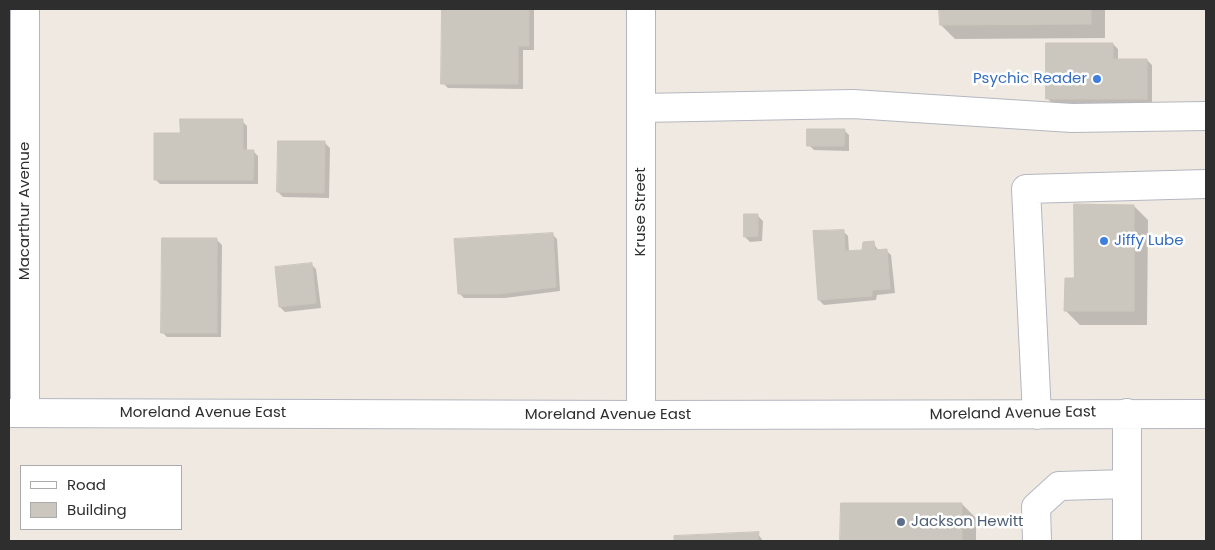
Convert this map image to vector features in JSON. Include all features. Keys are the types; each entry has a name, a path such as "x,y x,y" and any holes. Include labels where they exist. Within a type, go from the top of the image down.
{"street":[{"name":"Macarthur Avenue","path":"17,413 25,9"},
{"name":"Kruse Street","path":"641,9 641,415"},
{"path":"641,108 853,104 1072,118 1206,116"},
{"path":"1037,415 1026,189 1206,184"},
{"name":"Moreland Avenue East","path":"17,413 1206,414"},
{"path":"1127,413 1127,541"},
{"path":"1037,541 1036,507 1059,486 1127,484"}],"building":[{"path":"442,9 529,9 529,46 518,46 518,84 441,84"},
{"path":"939,9 1091,9 1091,24 940,25"},
{"name":"Psychic Reader","path":"1046,43 1113,43 1113,59 1147,59 1147,99 1046,99"},
{"path":"180,119 243,119 243,150 254,150 253,180 154,180 154,133 180,133"},
{"path":"807,129 845,129 844,146 807,146"},
{"path":"278,141 325,141 324,193 277,192"},
{"name":"Jiffy Lube","path":"1074,204 1134,205 1134,311 1064,311 1065,278 1074,278"},
{"path":"744,214 758,214 758,236 744,237"},
{"path":"844,230 845,251 862,250 863,242 874,241 875,250 887,249 890,289 872,290 872,296 818,300 813,231"},
{"path":"553,233 556,287 499,294 458,294 454,239"},
{"path":"162,238 217,238 217,333 161,333"},
{"path":"312,263 316,303 279,307 275,267"},
{"name":"Jackson Hewitt","path":"841,503 962,503 962,541 840,541"},
{"path":"759,532 758,541 674,541 674,536"}],"place":[{"name":"Psychic Reader","path":"1097,79"},
{"name":"Jiffy Lube","path":"1104,241"},
{"name":"Jackson Hewitt","path":"901,522"}]}
